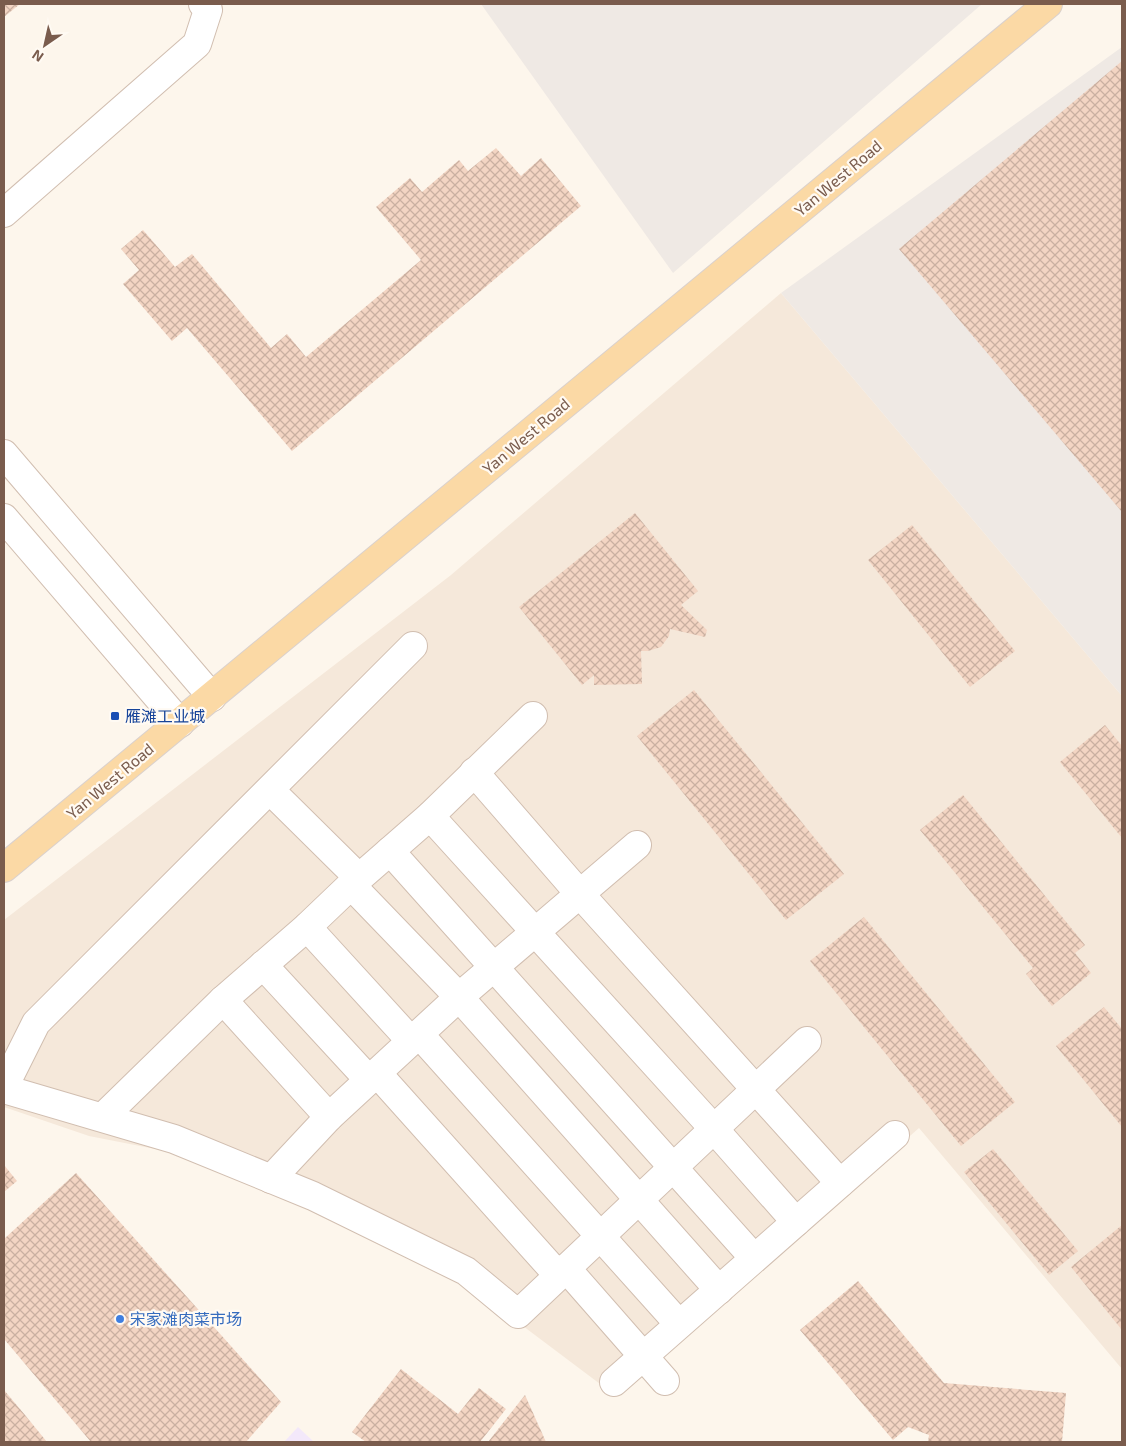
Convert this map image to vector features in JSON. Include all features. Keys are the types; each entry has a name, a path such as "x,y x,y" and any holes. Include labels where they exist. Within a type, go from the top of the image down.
{"main road":[{"name":"Yan West Road","path":"4,868 1048,4"}],"street":[{"path":"4,213 197,44 208,10 203,4"},
{"path":"4,454 212,697"},
{"path":"6,524 180,723"},
{"path":"413,646 36,1023 4,1088 174,1138 313,1196 466,1271 518,1314 807,1041"},
{"path":"104,1117 222,1000 430,816 533,716"},
{"path":"474,772 579,893 840,1183"},
{"path":"270,790 355,881 719,1290"},
{"path":"430,816 796,1222"},
{"path":"271,1178 329,1117 415,1037 636,845"},
{"path":"390,850 754,1258"},
{"path":"306,927 415,1037 679,1324"},
{"path":"263,964 643,1356 665,1381"},
{"path":"222,1000 329,1117"},
{"path":"614,1382 894,1135"}],"shaded area":[{"path":"481,4 982,4 673,273"},
{"path":"1122,47 1122,696 781,293"},
{"path":"781,293 1122,696 1122,1369 919,1128 616,1396 471,1287 278,1173 89,1136 4,1107 4,920 451,575"},
{"path":"298,1427 314,1442 284,1442"}],"building":[{"path":"4,4 20,4 4,17"},
{"path":"1122,61 1122,512 899,249"},
{"path":"496,148 521,176 541,158 581,206 292,451 187,328 172,341 123,284 139,270 121,249 143,230 175,267 192,254 271,348 287,334 306,357 421,260 376,207 410,178 422,192 459,160 468,171"},
{"path":"635,513 698,591 681,605 707,630 705,637 670,629 669,636 661,647 641,651 642,684 594,685 594,675 582,685 519,607"},
{"path":"912,525 1015,651 970,687 868,560"},
{"path":"694,690 844,874 786,920 637,736"},
{"path":"1105,725 1122,746 1122,838 1060,762"},
{"path":"963,795 1085,945 1075,953 1091,973 1052,1006 1026,974 1033,968 920,830"},
{"path":"864,917 1015,1102 961,1146 810,961"},
{"path":"1104,1007 1122,1029 1122,1127 1056,1046"},
{"path":"993,1149 1078,1251 1049,1275 964,1172"},
{"path":"4,1165 17,1181 4,1192"},
{"path":"76,1173 281,1402 246,1442 91,1442 4,1339 4,1239"},
{"path":"1122,1225 1122,1330 1071,1267"},
{"path":"858,1281 944,1383 1066,1393 1062,1442 928,1442 929,1435 908,1427 893,1440 800,1330"},
{"path":"401,1369 458,1414 479,1388 506,1409 480,1442 366,1442 352,1432"},
{"path":"4,1390 25,1415 47,1442 4,1442"},
{"path":"525,1395 546,1442 488,1442"}],"place":[{"name":"雁滩工业城","path":"115,716"},
{"name":"宋家滩肉菜市场","path":"120,1319"}]}
